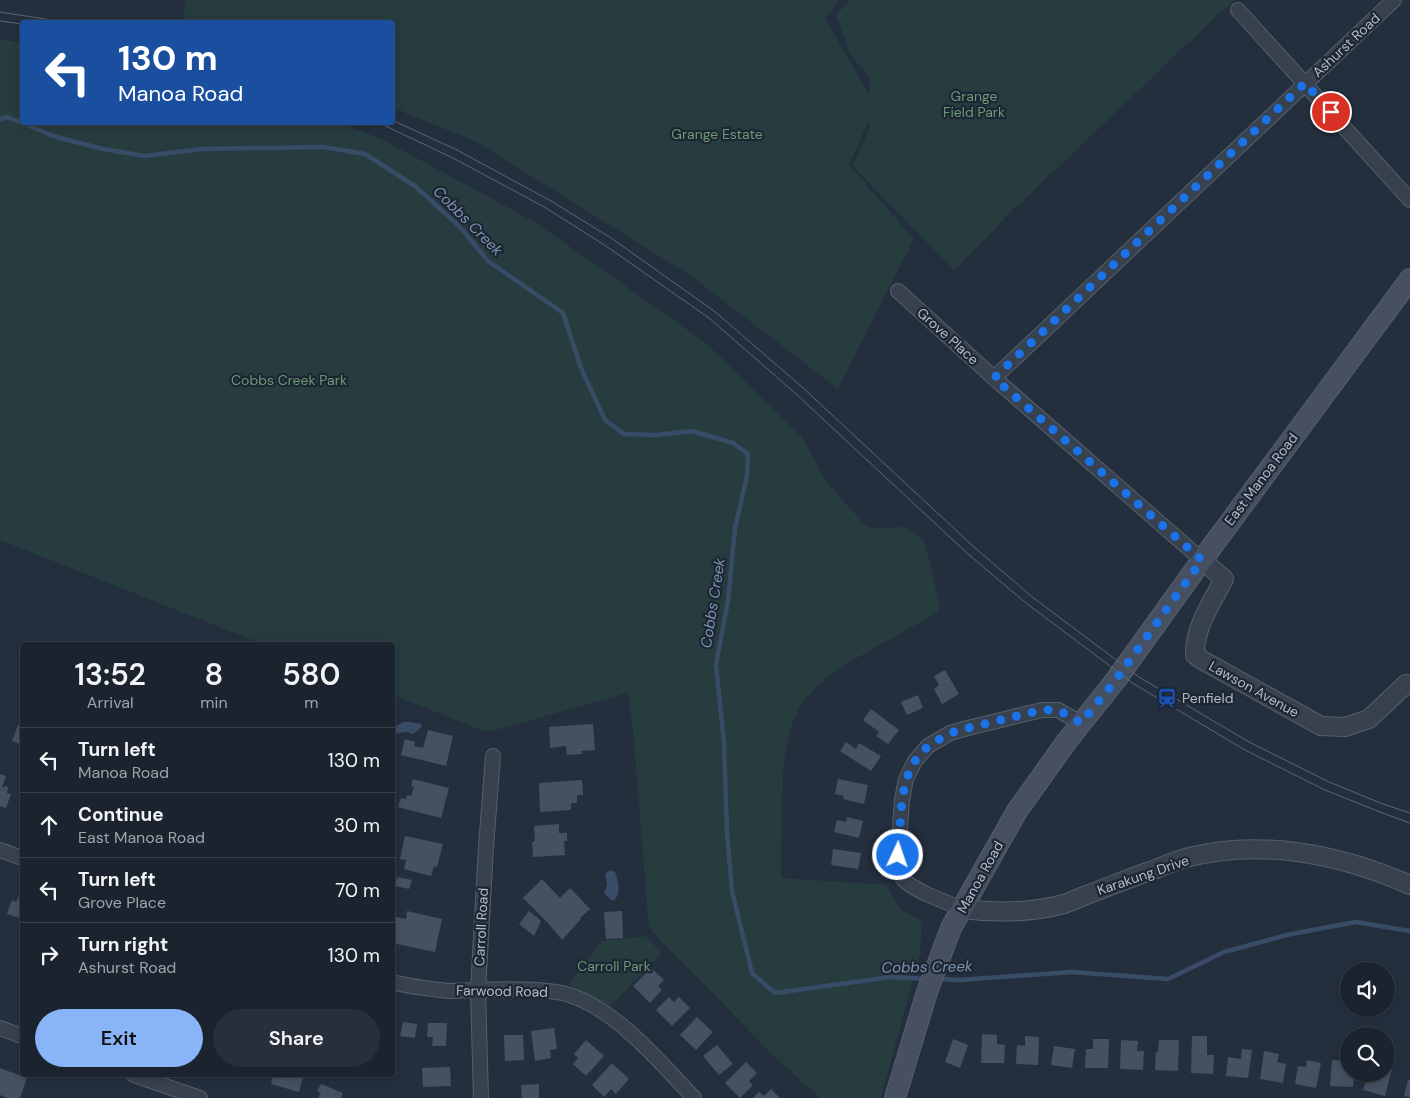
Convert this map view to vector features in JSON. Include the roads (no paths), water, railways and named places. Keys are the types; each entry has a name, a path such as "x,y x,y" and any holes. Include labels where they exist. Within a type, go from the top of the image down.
{"main road":[{"name":"East Manoa Road","path":"1115,681 1410,279"},
{"name":"Manoa Road","path":"895,1098 927,992 951,928 1017,811 1081,723 1115,681"}],"street":[{"name":"Ashurst Road","path":"994,378 1394,0"},
{"path":"1238,10 1410,200"},
{"name":"Grove Place","path":"898,291 994,378 1202,560"},
{"name":"Lawson Avenue","path":"1202,560 1224,579 1199,628 1194,645 1195,655 1202,660 1321,726 1345,727 1369,719 1409,683"},
{"path":"962,909 910,886 903,879 900,871 898,855 902,800 906,779 915,761 928,746 950,733 1042,710 1058,710 1081,723"},
{"name":"Carroll Road","path":"482,1098 478,990 493,756"},
{"path":"0,850 20,857"},
{"name":"Karakung Drive","path":"962,909 990,912 1037,909 1065,903 1184,858 1218,852 1249,850 1282,850 1334,859 1410,885"},
{"name":"Farwood Road","path":"395,983 450,991 548,991 578,999 598,1008 632,1034 694,1098"},
{"path":"0,1028 20,1035"},
{"path":"140,1077 200,1098"}],"water":[{"path":"404,722 410,722 421,724 422,727 413,734 407,732 397,733 395,726"},
{"path":"610,870 615,872 618,883 618,894 614,901 604,893 607,885 605,874"}],"waterway":[{"name":"Cobbs Creek","path":"0,119 7,117 20,122"},
{"name":"Cobbs Creek","path":"27,125 56,137 103,149 144,156 201,149 323,147 365,154 415,186 459,226 488,261 563,313 581,368 605,420 624,434 656,435 692,431 733,443 748,454 747,476 735,528 728,601 716,665 724,743 727,833 732,891 752,973 775,993 891,977 927,979"},
{"name":"Cobbs Creek","path":"937,979 960,980 1072,972 1168,979 1224,952 1291,934 1356,922 1410,931"}],"tram line":[{"path":"0,12 52,20"},
{"path":"0,21 20,24"},
{"path":"395,121 457,150 551,201 611,238 714,311 801,386 974,547 1031,596 1139,677 1249,742 1329,782 1410,813"},
{"path":"383,125 453,158 546,208 606,246 709,318 795,393 968,554 1026,603 1134,684 1245,750 1325,790 1410,823"}],"place":[{"name":"Penfield","path":"1167,698"}],"park label":[{"name":"Grange Field Park","path":"974,104"},
{"name":"Grange Estate","path":"717,134"},
{"name":"Cobbs Creek Park","path":"289,380"},
{"name":"Carroll Park","path":"614,966"}]}
